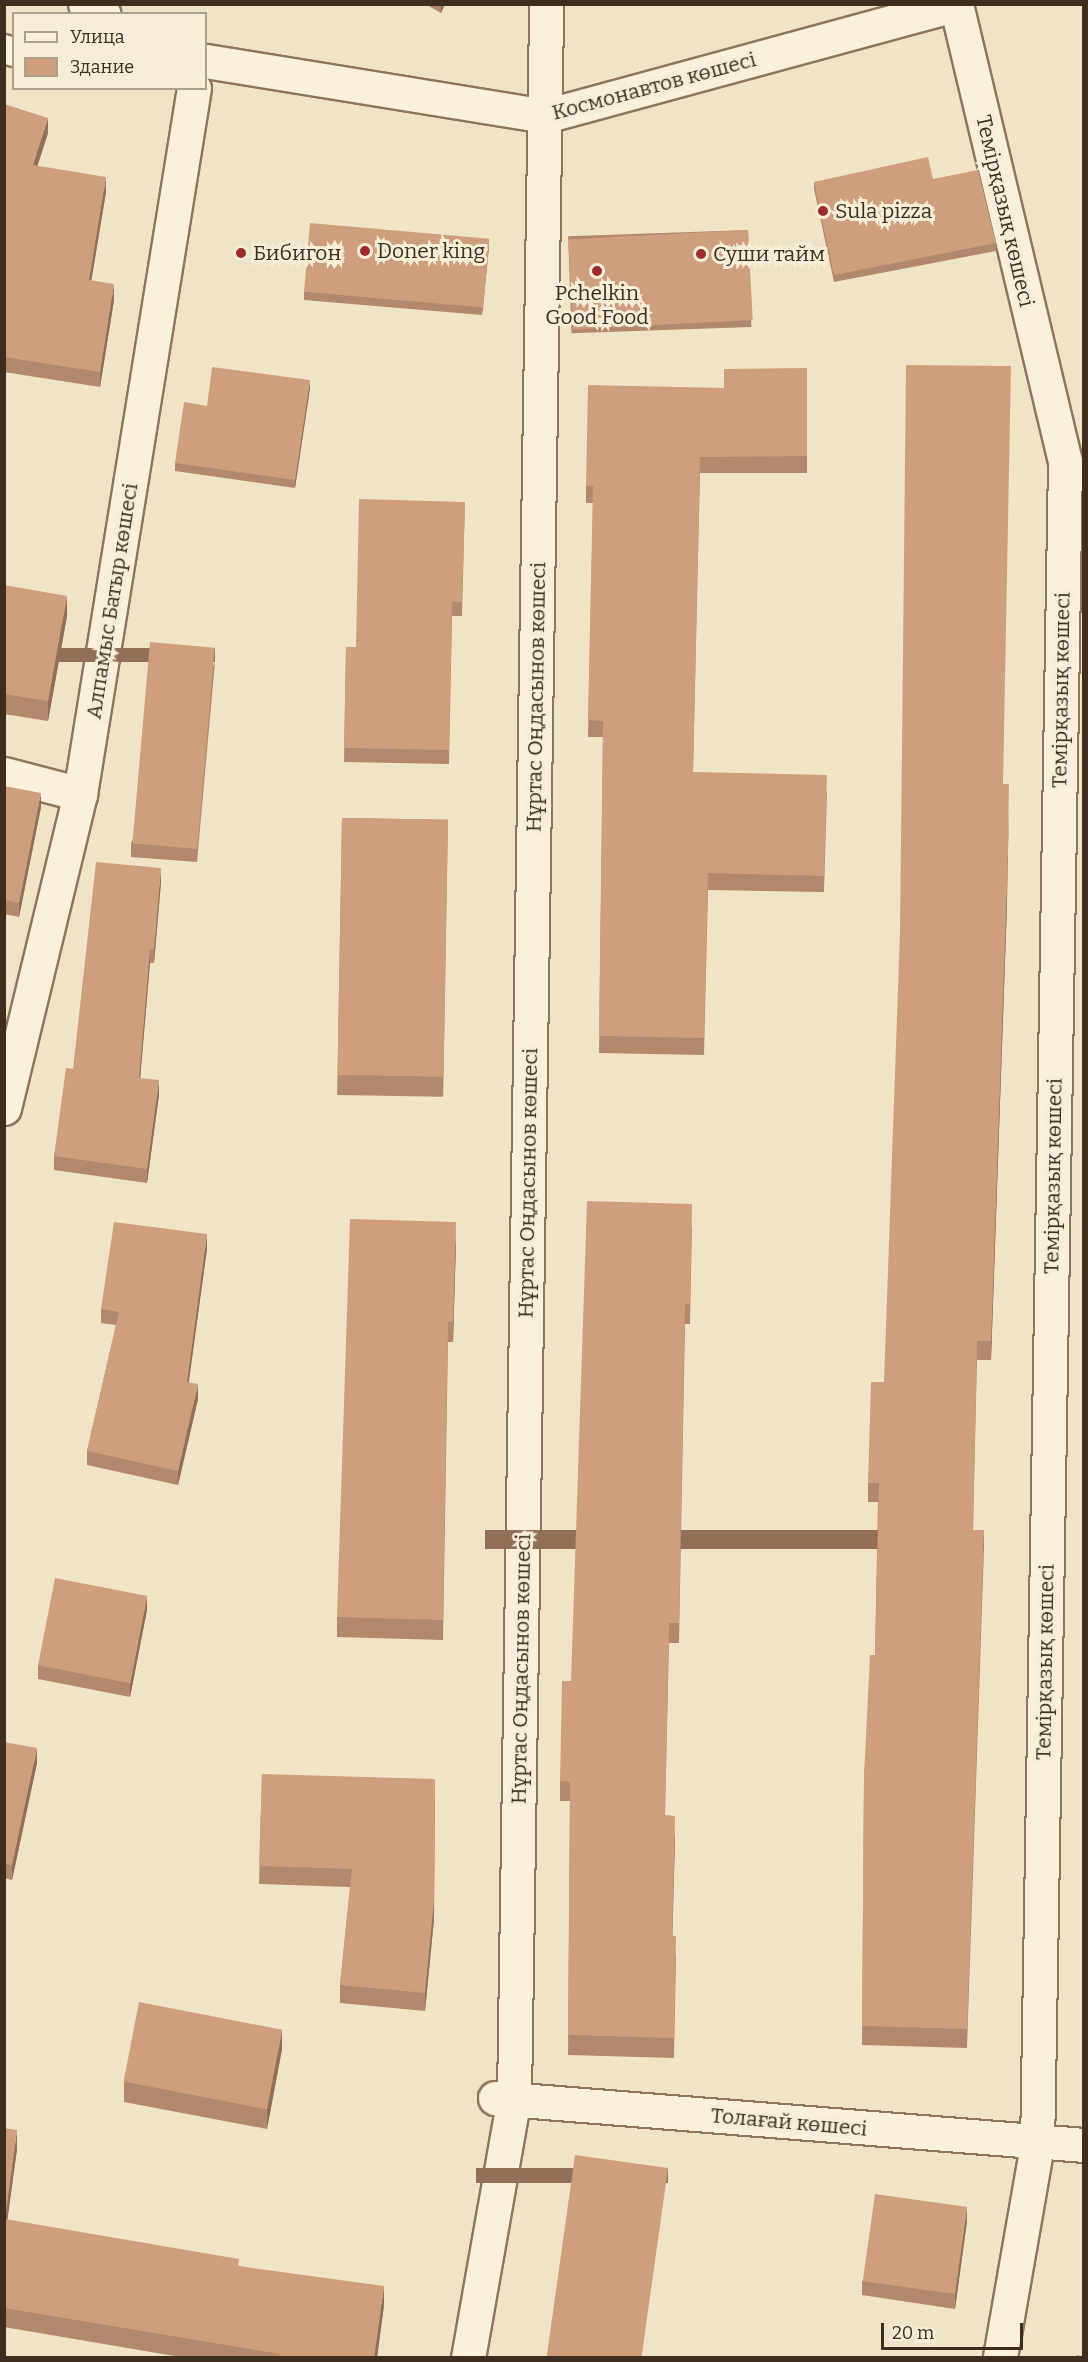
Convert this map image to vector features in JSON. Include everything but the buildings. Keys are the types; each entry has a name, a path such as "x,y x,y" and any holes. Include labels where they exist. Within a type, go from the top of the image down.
{"street":[{"path":"85,4 100,12"},
{"name":"Нұртас Оңдасынов көшесі","path":"468,2358 504,2098 546,4"},
{"name":"Космонавтов көшесі","path":"207,61 544,117 956,4"},
{"name":"Темірқазық көшесі","path":"956,4 1065,460 1037,2145 1000,2358"},
{"name":"Алпамыс Батыр көшесі","path":"4,1108 80,794 194,90"},
{"path":"4,774 80,794"},
{"name":"Толағай көшесі","path":"504,2098 1037,2145 1083,2145"}],"place":[{"name":"Sula pizza","path":"823,211"},
{"name":"Doner king","path":"365,251"},
{"name":"Бибигон","path":"241,253"},
{"name":"Суши тайм","path":"701,254"},
{"name":"Pchelkin Good Food","path":"597,271"}]}
